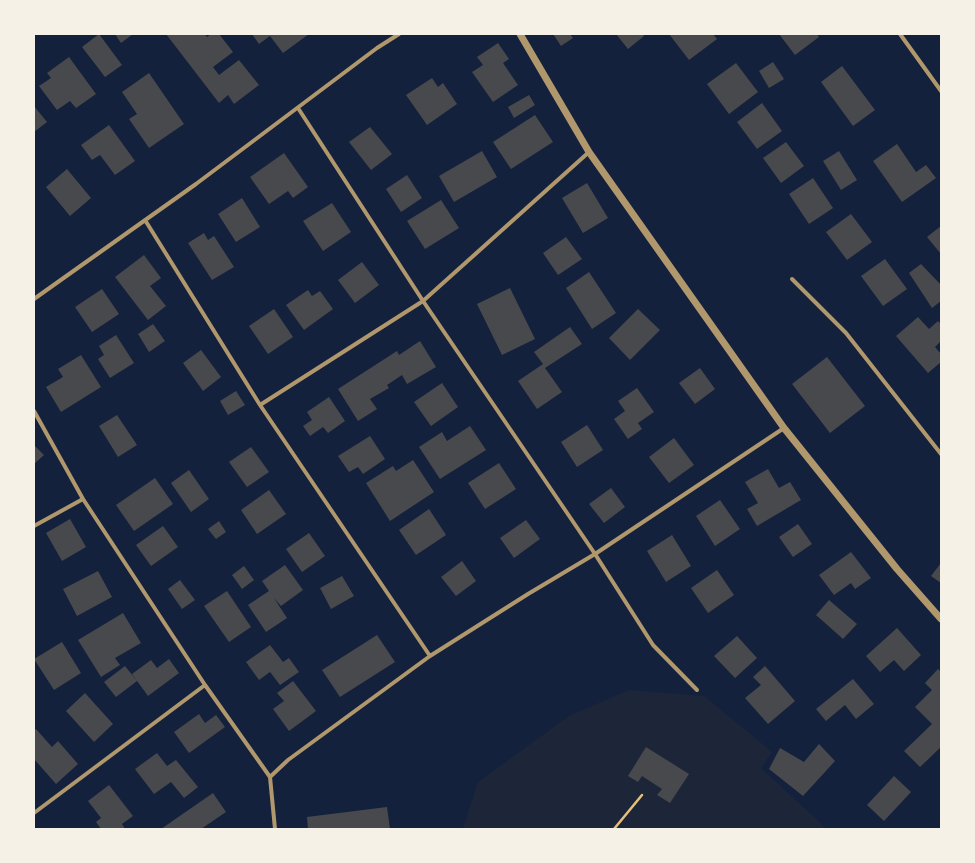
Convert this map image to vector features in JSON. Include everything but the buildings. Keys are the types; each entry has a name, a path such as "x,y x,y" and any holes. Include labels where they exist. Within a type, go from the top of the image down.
{"street":[{"path":"34,299 196,184 377,48 399,34"},
{"path":"520,34 589,152 784,428 897,569 940,614"},
{"path":"900,34 941,91"},
{"path":"298,108 423,300 595,554 653,645 697,690"},
{"path":"260,405 423,300 589,152"},
{"path":"145,220 260,405 430,656"},
{"path":"792,279 846,333 941,454"},
{"path":"34,411 83,498 205,685 270,777 276,829"},
{"path":"270,777 288,760 430,656 528,594 595,554 784,428"},
{"path":"34,526 83,498"},
{"path":"34,813 205,685"}],"path":[{"path":"614,829 642,795"}],"shaded area":[{"path":"629,690 704,696 772,752 761,768 827,829 463,829 478,782 569,716"}]}
